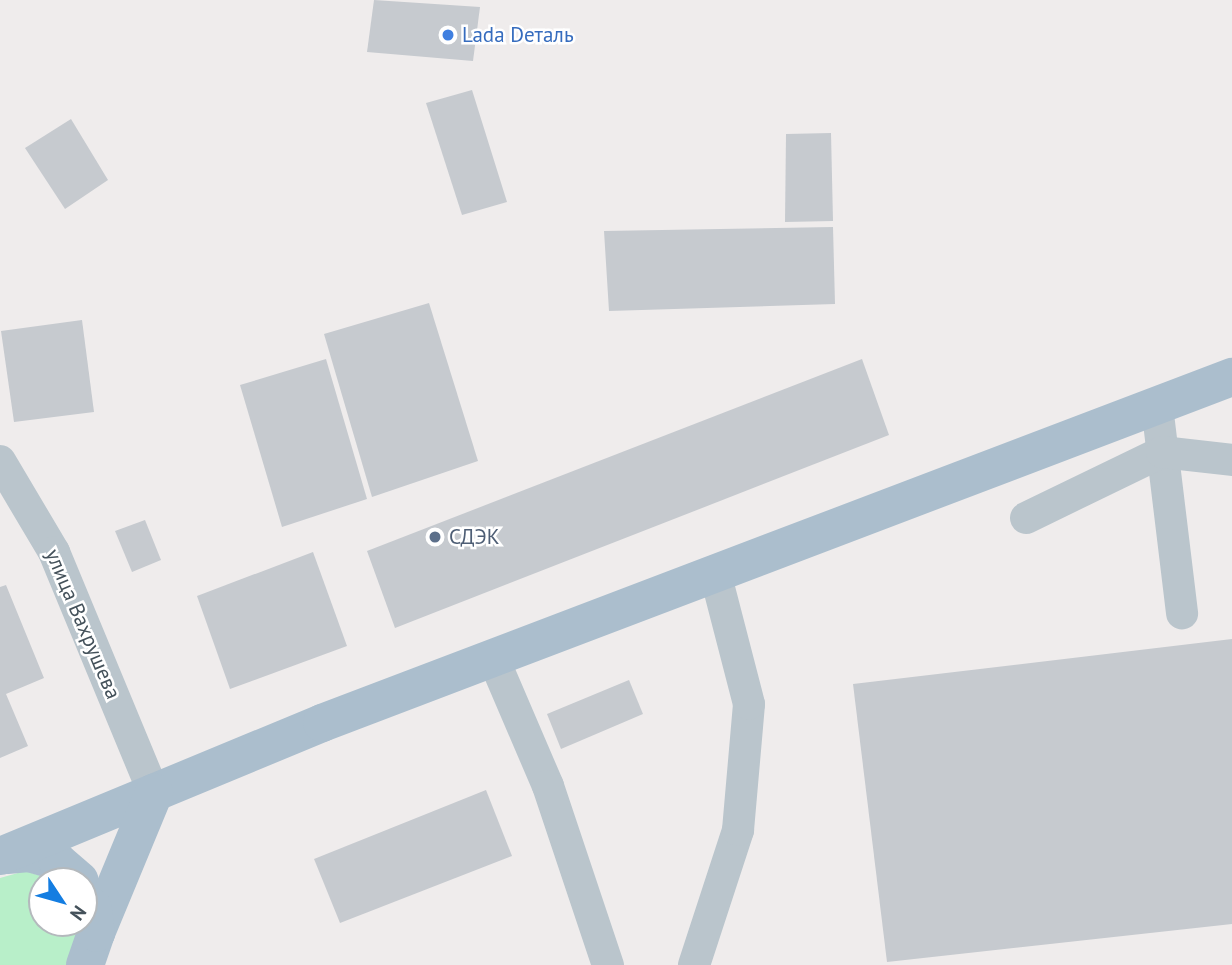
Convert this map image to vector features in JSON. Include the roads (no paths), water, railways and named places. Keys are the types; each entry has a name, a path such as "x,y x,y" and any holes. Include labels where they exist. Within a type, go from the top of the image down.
{"main road":[{"path":"0,856 322,723 716,576 1232,377"},
{"path":"89,956 154,793"},
{"path":"0,856 29,853 57,861 64,867"},
{"path":"89,956 90,937"}],"street":[{"path":"1157,406 1182,613"},
{"path":"1026,517 1163,452 1232,460"},
{"name":"улица Вахрушева","path":"0,461 54,552 154,793"},
{"path":"694,965 738,830 750,704 716,576"},
{"path":"494,660 548,786 608,965"}],"place":[{"name":"Lada Dеталь","path":"448,35"},
{"name":"СДЭК","path":"435,537"}]}
